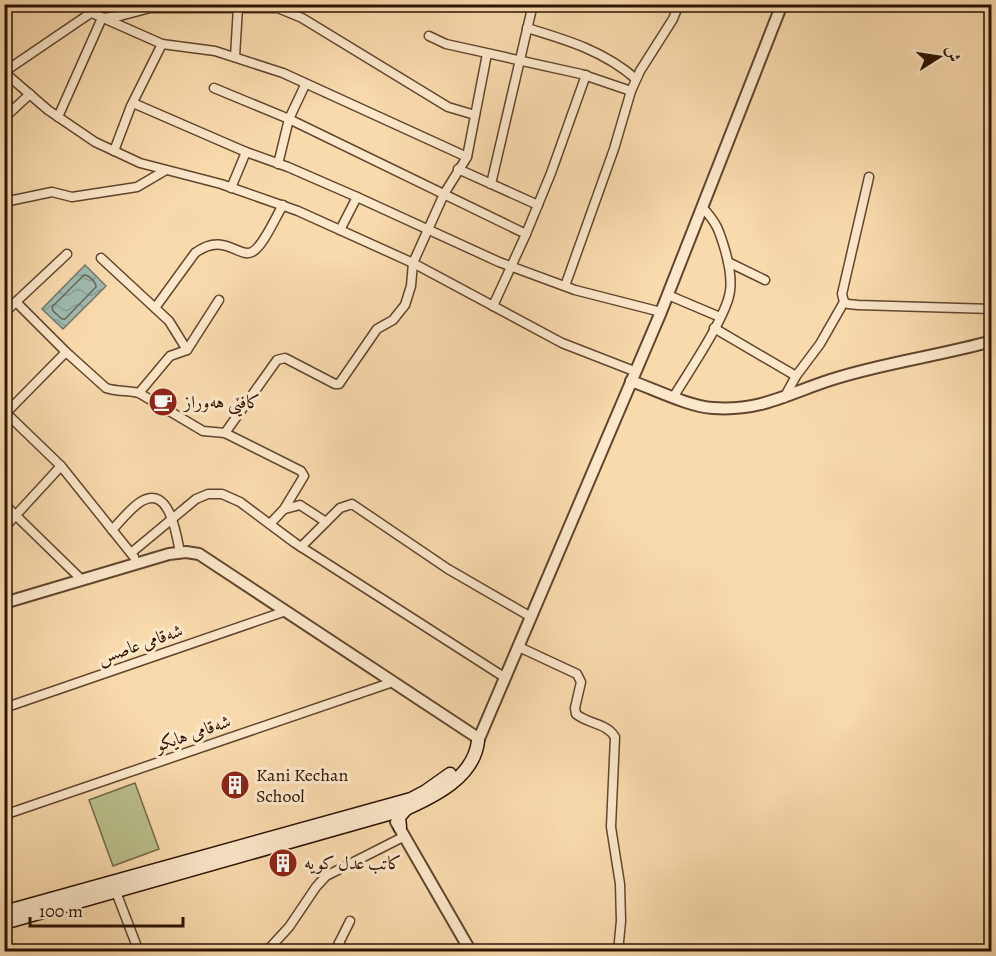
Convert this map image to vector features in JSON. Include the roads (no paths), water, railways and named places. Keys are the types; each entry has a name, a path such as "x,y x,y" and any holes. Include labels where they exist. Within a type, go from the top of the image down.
{"main road":[{"path":"4,923 391,821 405,805 442,780 469,755 478,740"},
{"path":"391,821 396,806 405,805"},
{"path":"4,912 391,821"}],"street":[{"path":"105,4 4,72 58,117 95,142 140,163 231,188 282,205 340,230 413,263 562,343 674,396 710,408 739,409 760,406 842,376 992,341"},
{"path":"491,184 533,4"},
{"path":"565,286 614,149 631,91 673,19 679,4"},
{"path":"4,603 141,563 193,552 204,556 478,740 661,312 782,4"},
{"path":"235,57 238,7"},
{"path":"102,18 150,8 278,8 302,18 423,94 448,107 476,115"},
{"path":"92,13 162,44 214,51 284,73 305,85 466,157"},
{"path":"58,117 102,18"},
{"path":"527,28 591,49 622,67 636,79"},
{"path":"429,36 446,44 586,75 631,91"},
{"path":"114,151 133,103 162,44"},
{"path":"225,433 277,360 285,358 339,384 377,328 393,320 405,305 411,286 413,263 444,194 466,157 487,54"},
{"path":"493,306 538,205 586,75"},
{"path":"278,164 289,119 305,85"},
{"path":"214,88 289,119 526,234"},
{"path":"4,118 30,94"},
{"path":"133,103 357,197 511,267 565,286 661,312"},
{"path":"231,188 246,152"},
{"path":"458,169 538,205"},
{"path":"4,202 52,192 72,197 137,188 166,170"},
{"path":"783,398 820,344 844,302 842,294 869,177"},
{"path":"340,230 357,197"},
{"path":"155,308 195,253 203,247 221,244 247,253 253,252 282,205"},
{"path":"674,396 720,318 730,294 731,278 717,222 702,207"},
{"path":"4,313 67,254"},
{"path":"101,258 155,308 178,333 187,350"},
{"path":"728,262 765,280"},
{"path":"668,295 720,318"},
{"path":"139,393 170,356 187,350 219,300"},
{"path":"16,302 66,352 106,387 114,391 129,390 139,393 203,431 225,433 301,471 304,476 284,509 270,524"},
{"path":"844,302 858,305 992,309"},
{"path":"714,328 796,376"},
{"path":"66,352 5,414 61,466 131,554 141,563"},
{"path":"4,528 61,466"},
{"path":"131,554 196,499 208,494 222,494 240,502 301,547 504,677"},
{"path":"112,530 140,501 148,498 156,499 164,504 173,517 180,553"},
{"path":"4,504 82,580"},
{"path":"301,547 340,508 352,504 448,569 531,617"},
{"path":"284,509 300,505 326,522"},
{"name":"شه‌قامی عاصس","path":"4,708 286,611"},
{"path":"519,647 577,674 581,682 575,708 576,714 584,720 611,731 615,737 611,827 620,884 621,921 618,951"},
{"name":"شه‌قامی هایكو","path":"4,815 393,682"},
{"path":"266,951 289,927 316,886 391,821 471,951"},
{"path":"116,892 139,951"},
{"path":"345,951 337,947 350,921"}],"water":[{"path":"85,265 106,286 63,329 42,309"}],"place":[{"name":"کافێی هەوراز","path":"163,402"},
{"name":"Kani Kechan School","path":"235,785"},
{"name":"كاتب عدل كويه","path":"283,863"}]}
